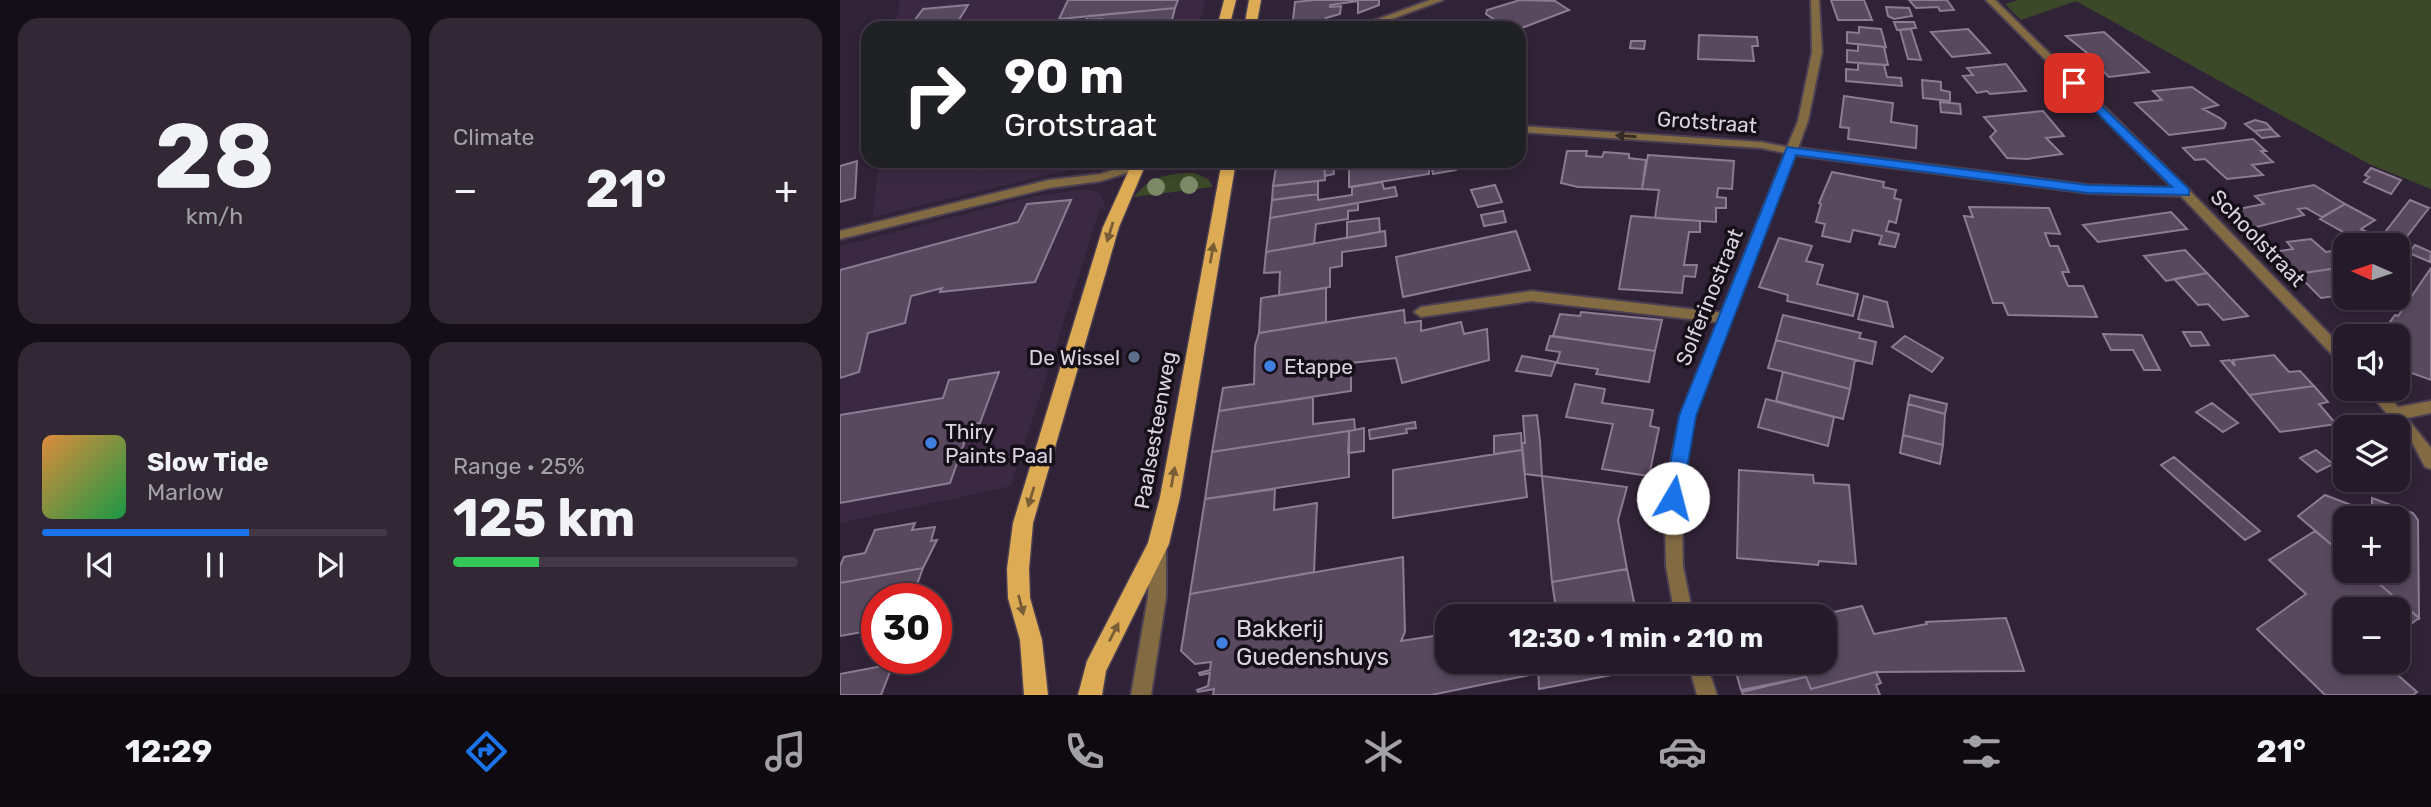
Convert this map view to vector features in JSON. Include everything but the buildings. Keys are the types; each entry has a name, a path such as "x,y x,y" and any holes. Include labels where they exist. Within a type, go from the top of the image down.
{"main road":[{"path":"1225,21 1230,0"},
{"path":"1251,21 1255,0"},
{"path":"1036,695 1031,640 1018,598 1023,523 1111,227 1137,168"},
{"name":"Paalsesteenweg","path":"1090,695 1095,669 1158,544 1170,498 1228,168"}],"street":[{"path":"1379,21 1439,0"},
{"name":"Solferinostraat","path":"1681,604 1671,543 1678,458 1687,416 1803,121 1817,52 1815,0"},
{"name":"Schoolstraat","path":"1990,0 2184,192 2333,347"},
{"name":"Grotstraat","path":"1526,129 1761,145 2088,189 2184,192"},
{"path":"840,235 1049,184 1101,177 1129,168"},
{"path":"1421,312 1531,296 1725,318"},
{"path":"2384,401 2431,462"},
{"path":"2395,414 2431,407"},
{"path":"1141,695 1157,597 1158,544"},
{"path":"1701,674 1707,695"}],"shaded area":[{"path":"900,0 1205,0 1200,21 896,21"},
{"path":"878,168 1089,168 1060,172 873,217"},
{"path":"1086,189 1100,193 1106,209 1100,209 1011,486 840,523 840,246 1032,197"}],"green space":[{"path":"2018,0 2431,0 2431,189 2369,164 2076,1 2021,20 2005,4"},
{"path":"1195,173 1208,179 1213,187 1134,197 1153,180"}],"place":[{"name":"De Wissel","path":"1134,357"},
{"name":"Etappe","path":"1270,366"},
{"name":"Thiry Paints Paal","path":"931,443"},
{"name":"Bakkerij Guedenshuys","path":"1222,643"}],"route":[{"path":"1673,498 1687,416 1791,150 1820,156 2088,189 2184,192 2074,83"}]}
